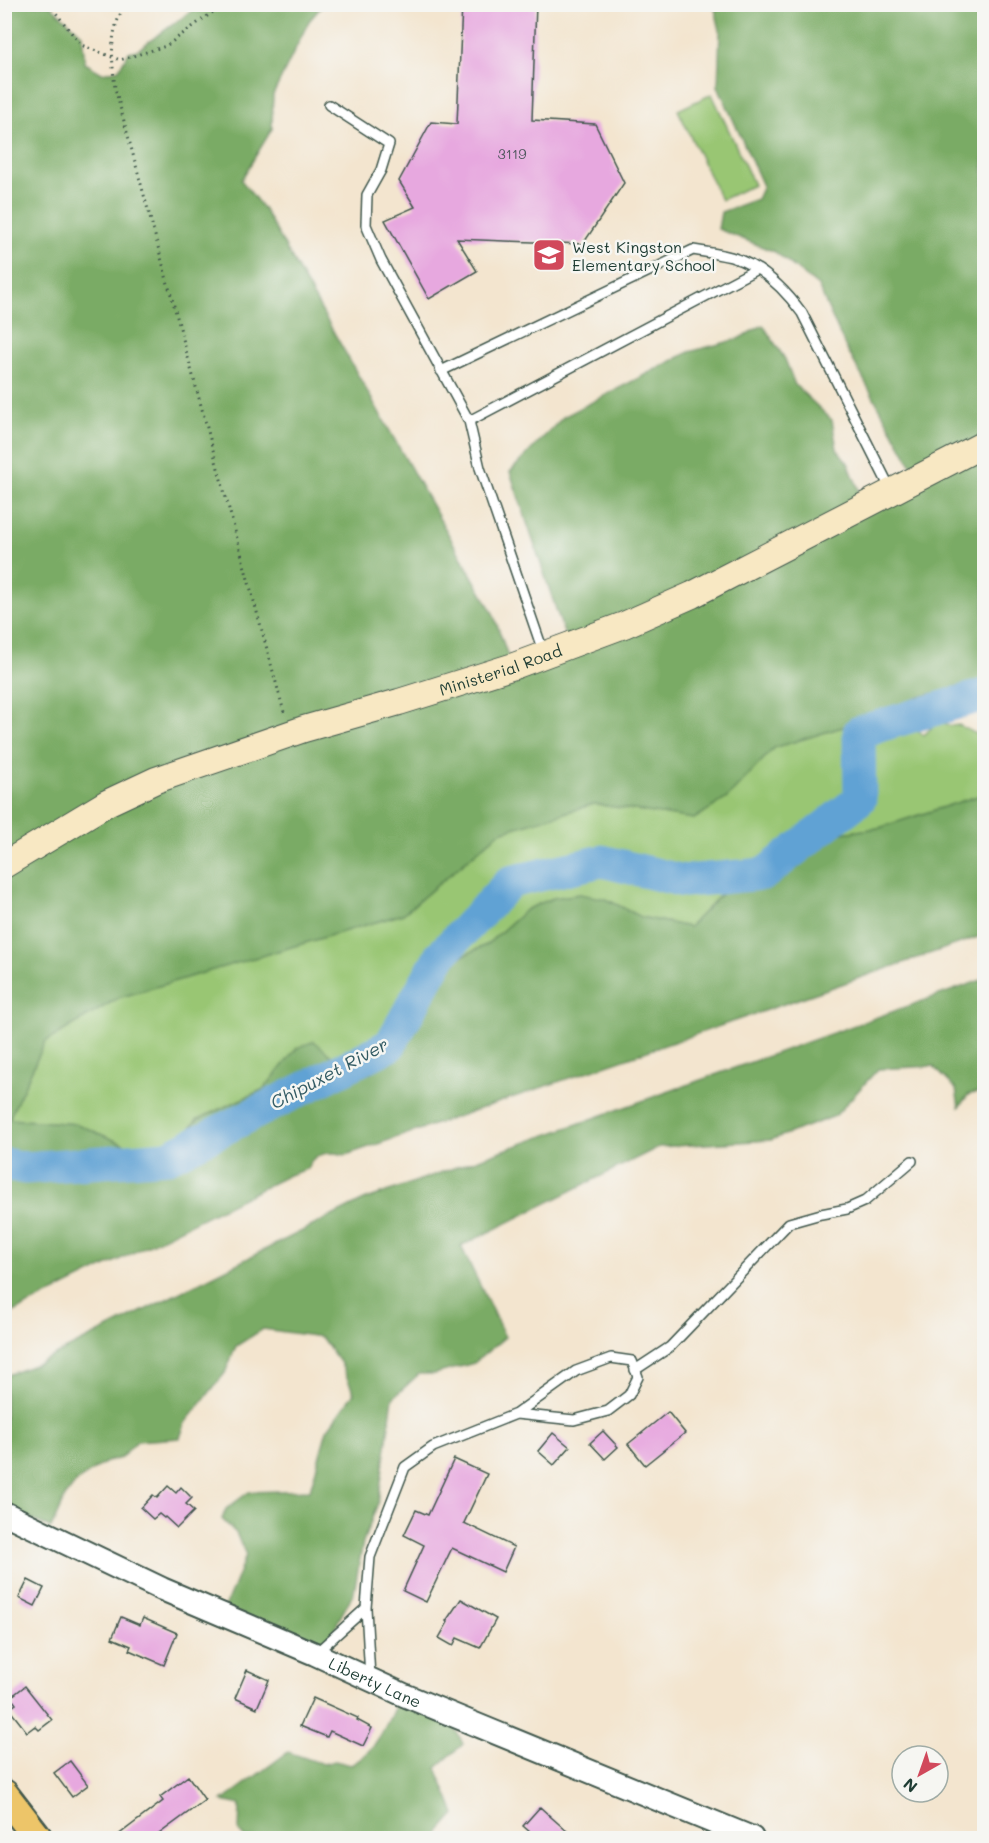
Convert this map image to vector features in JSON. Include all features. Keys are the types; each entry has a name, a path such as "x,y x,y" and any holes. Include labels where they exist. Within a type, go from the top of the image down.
{"main road":[{"name":"Ministerial Road","path":"4,865 107,803 156,780 290,734 514,666 624,625 692,595 984,444"},
{"path":"11,1807 38,1839"}],"street":[{"name":"Liberty Lane","path":"4,1513 162,1589 370,1680 752,1839"}],"lane":[{"path":"329,105 389,144 381,170 367,195 366,225 381,260 469,421 480,468 544,654"},
{"path":"441,371 693,250 733,258 757,269 789,296 802,313 892,492"},
{"path":"469,421 757,269"},
{"path":"635,1370 670,1347 789,1223 847,1209 865,1201 912,1161"},
{"path":"370,1680 366,1608 370,1557 405,1467 433,1447 516,1414 576,1371 611,1358 632,1361 638,1377 629,1395 608,1411 574,1420 516,1414"},
{"path":"315,1654 366,1608"}],"path":[{"path":"49,4 81,45 120,60 166,46 224,4"},
{"path":"127,4 120,13 111,57 115,88 290,734"}],"green space":[{"path":"5,5 50,5 82,34 85,63 102,73 119,69 129,52 137,50 200,5 323,5 309,21 273,95 272,129 241,180 265,211 493,613 511,665 567,642 510,472 563,417 689,352 738,339 763,325 785,359 795,385 832,420 837,449 848,463 865,505 917,475 845,346 818,286 775,252 718,229 721,212 757,199 763,186 718,86 720,30 714,5 984,5 984,682 971,684 966,688 957,686 945,694 922,696 886,716 867,714 849,725 774,748 727,798 694,819 594,804 500,832 403,914 118,998 45,1042 9,1119 77,1124 128,1146 157,1149 189,1130 197,1120 264,1089 297,1048 314,1041 351,1073 372,1073 383,1062 389,1042 441,966 486,945 527,909 553,898 580,894 606,899 641,917 689,927 733,882 784,868 822,846 835,834 879,828 984,794 984,935 346,1155 323,1154 313,1159 307,1169 289,1175 14,1312 4,1312"},
{"path":"712,94 754,185 721,200 678,110"},
{"path":"867,714 886,716 892,726 899,726 905,722 924,735 939,720 950,726 959,725 976,734 984,730 984,794 879,828 835,834 822,846 784,868 733,882 689,927 641,917 606,899 527,909 486,945 441,966 389,1042 383,1062 372,1073 351,1073 297,1048 264,1089 197,1119 189,1130 157,1149 128,1146 77,1124 9,1119 45,1042 118,998 403,914 500,832 594,804 694,819 727,798 773,748 849,725"},
{"path":"984,979 984,1092 969,1094 959,1107 956,1089 933,1066 878,1069 835,1116 771,1140 659,1147 461,1246 505,1337 474,1363 435,1374 419,1374 393,1398 378,1503 363,1542 354,1592 322,1651 225,1607 246,1555 236,1533 222,1519 226,1509 249,1492 310,1490 327,1430 354,1393 340,1362 321,1337 263,1329 236,1346 225,1373 185,1423 180,1438 137,1441 121,1458 106,1462 76,1482 65,1497 51,1528 5,1508 5,1376 39,1363 364,1200"},
{"path":"402,1689 446,1710 463,1744 436,1768 455,1814 440,1831 439,1838 245,1838 239,1831 240,1805 222,1801 288,1752 323,1764 335,1761 351,1765 369,1751 376,1742"}],"building":[{"name":"West Kingston Elementary School","path":"462,4 536,4 532,120 595,124 624,183 583,244 457,239 477,271 429,299 385,220 415,207 399,181 431,122 457,124"},
{"path":"668,1412 685,1433 645,1465 628,1444"},
{"path":"603,1431 618,1447 605,1459 590,1443"},
{"path":"553,1433 570,1447 554,1465 538,1451"},
{"path":"454,1459 487,1474 464,1523 514,1547 503,1572 452,1548 426,1602 403,1591 424,1545 404,1535 416,1510 428,1515"},
{"path":"168,1486 176,1493 181,1487 192,1498 186,1504 194,1511 177,1528 159,1514 153,1519 141,1508 153,1495 157,1498"},
{"path":"28,1580 44,1588 35,1606 19,1598"},
{"path":"461,1599 496,1619 480,1648 457,1638 453,1646 439,1638 448,1622 446,1621"},
{"path":"121,1617 140,1625 143,1618 177,1633 164,1665 129,1650 131,1646 112,1638"},
{"path":"247,1670 269,1680 257,1708 235,1698"},
{"path":"25,1686 52,1720 39,1730 35,1726 27,1732 9,1709 16,1704 11,1697"},
{"path":"313,1698 358,1718 357,1720 372,1728 363,1746 330,1731 327,1737 300,1726"},
{"path":"70,1761 88,1785 72,1797 54,1773"},
{"path":"188,1776 205,1800 152,1839 113,1839 163,1801 160,1797"},
{"path":"540,1807 576,1839 538,1839 523,1826"}],"waterway":[{"name":"Chipuxet River","path":"4,1164 25,1168 168,1157 390,1045 440,956 510,882 602,861 684,881 764,874 860,799 859,732 984,695"}],"place":[{"name":"West Kingston Elementary School","path":"549,255"}]}
